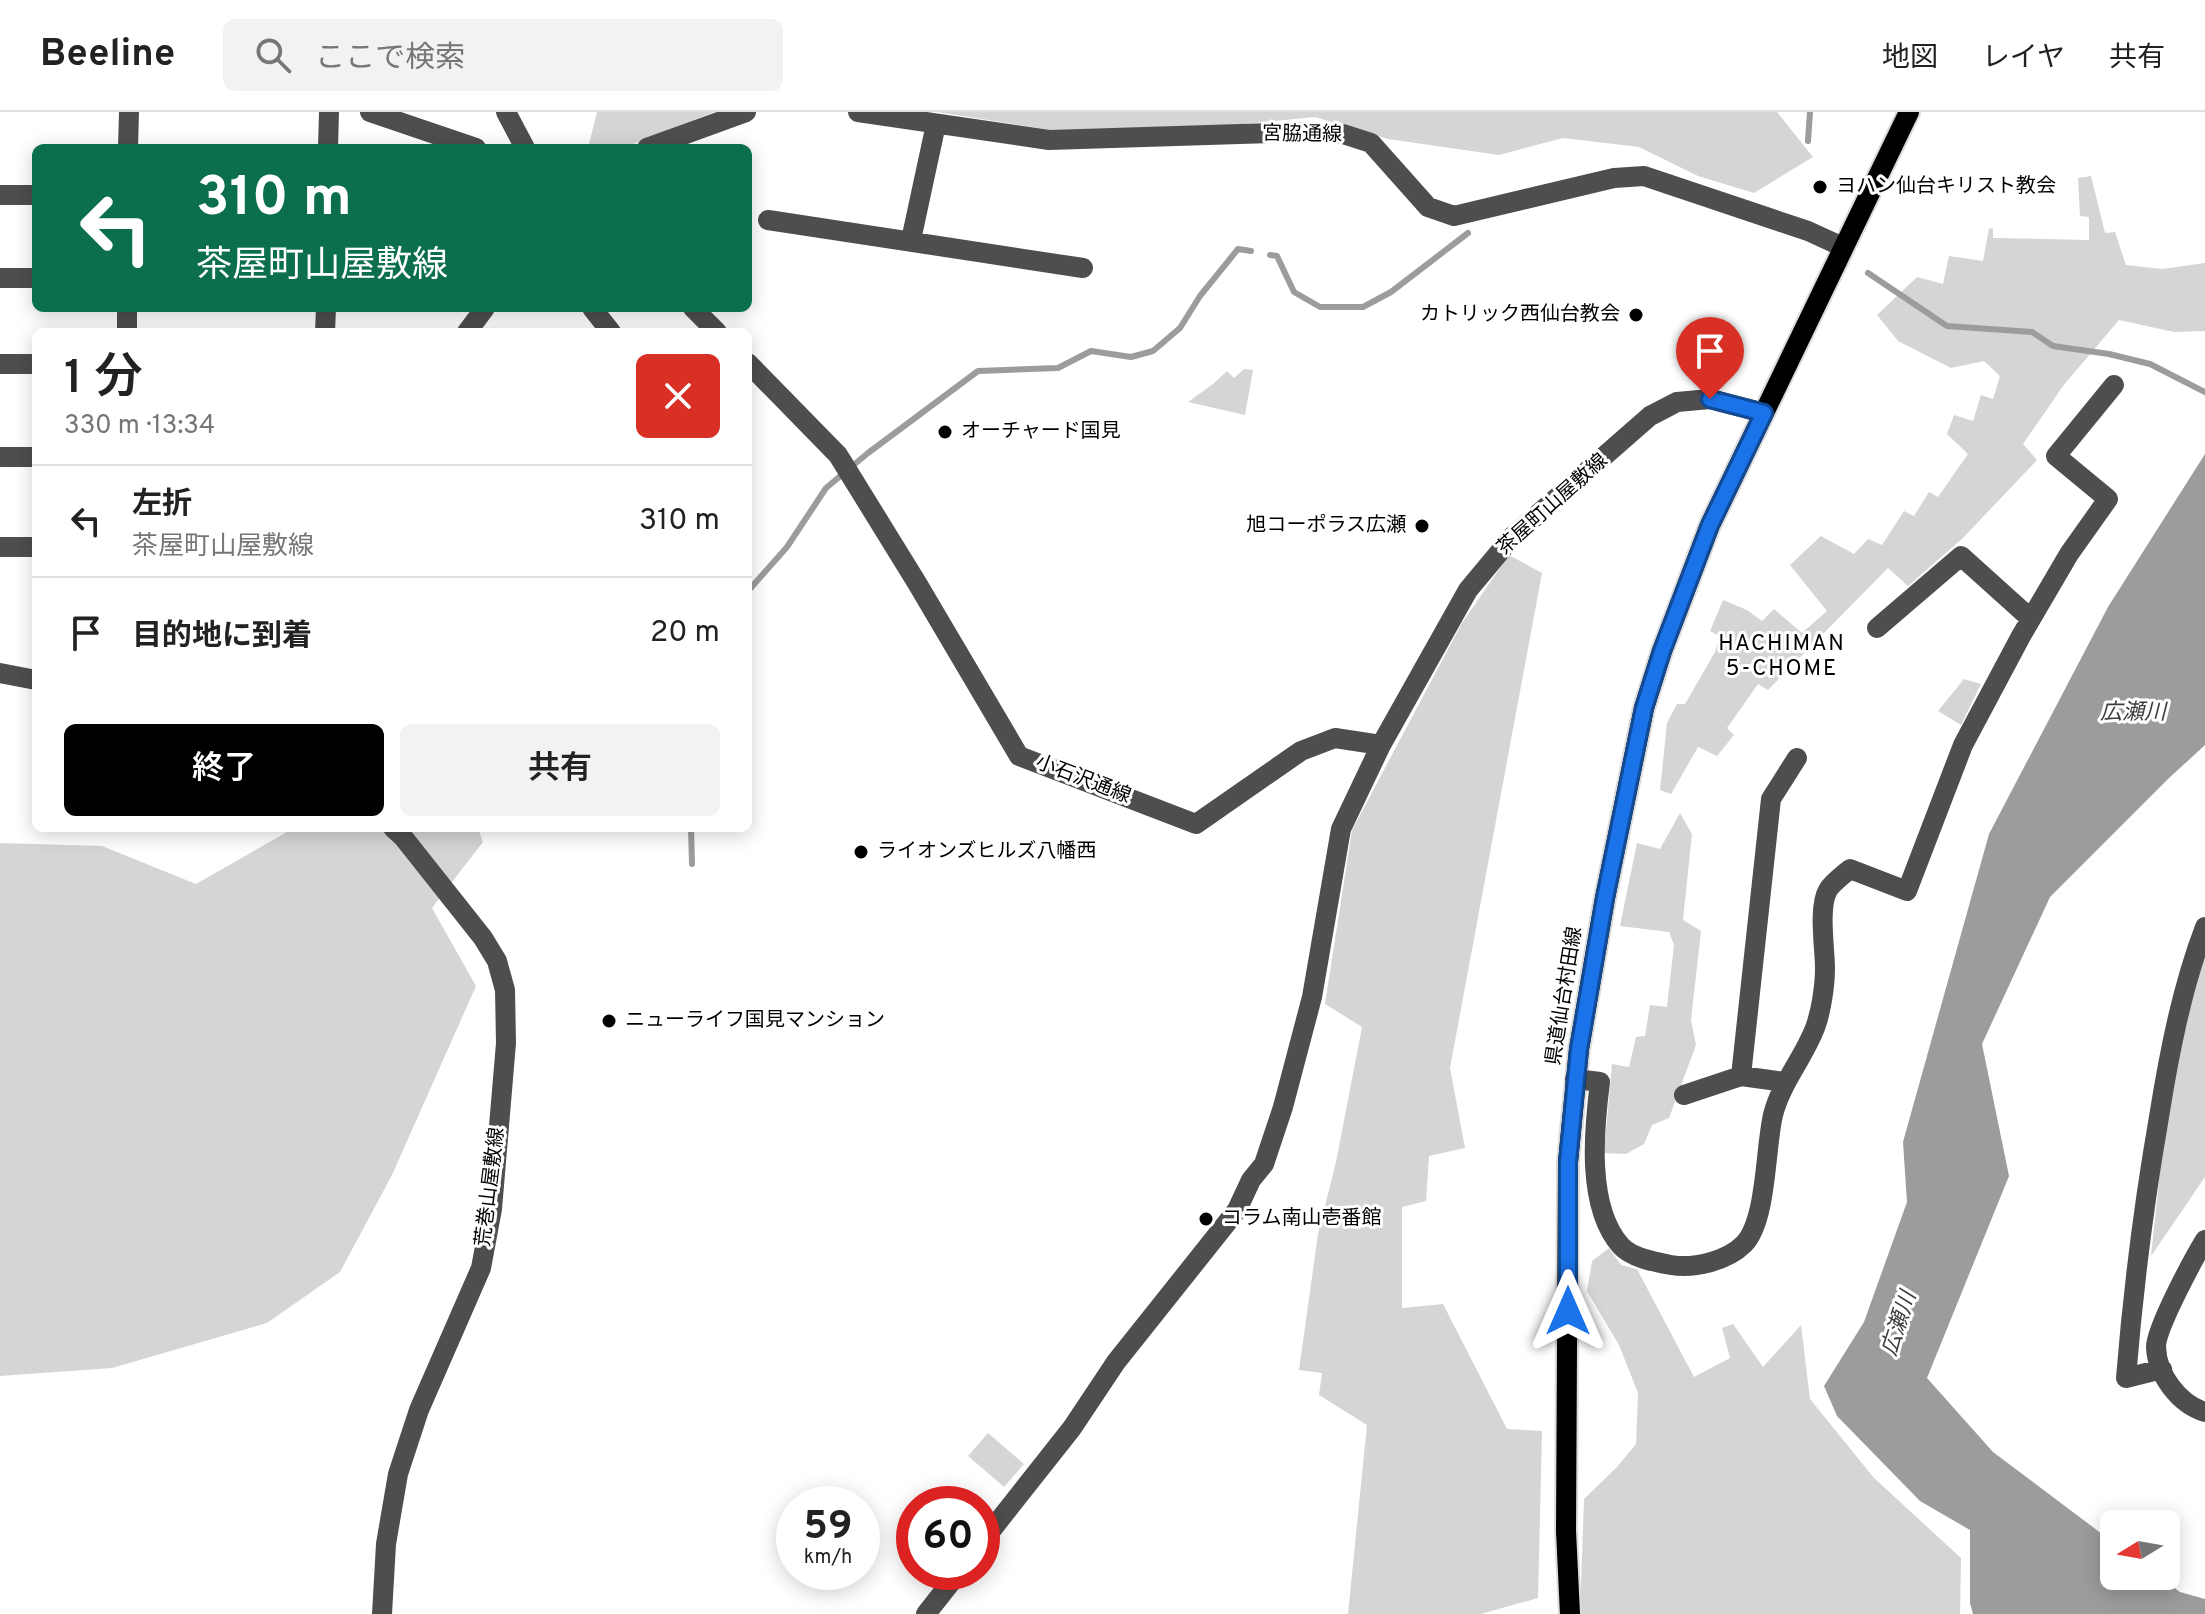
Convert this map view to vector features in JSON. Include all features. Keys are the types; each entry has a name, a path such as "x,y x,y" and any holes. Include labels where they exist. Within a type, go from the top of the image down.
{"main road":[{"path":"1843,247 1909,112"},
{"name":"県道仙台村田線","path":"1570,1614 1566,1531 1568,1162 1575,1079 1603,913 1644,708 1662,651 1710,525 1843,247"}],"street":[{"path":"128,144 129,112"},
{"path":"328,144 329,112"},
{"path":"506,112 523,144"},
{"path":"658,144 746,112"},
{"name":"宮脇通線","path":"858,112 1049,140 1300,132 1343,134 1371,143 1428,207 1454,216 1614,178 1644,176 1808,231 1843,247"},
{"path":"377,113 465,144"},
{"path":"911,240 936,124"},
{"path":"0,195 32,195"},
{"path":"768,220 1083,268"},
{"path":"0,278 32,278"},
{"path":"595,312 608,328"},
{"path":"697,312 713,328"},
{"path":"0,364 32,364"},
{"name":"小石沢通線","path":"752,367 838,455 1019,756 1196,824 1301,751 1335,738 1381,745"},
{"path":"1575,1079 1600,1082 1594,1134 1599,1202 1622,1247 1649,1261 1681,1267 1731,1254 1751,1235 1757,1222 1773,1115 1785,1082 1815,1028 1825,974 1824,911 1828,890 1850,869 1907,891 1963,745 2069,554 2108,499 2056,456 2114,385"},
{"name":"茶屋町山屋敷線","path":"1000,1519 1072,1428 1116,1362 1237,1210 1251,1180 1264,1164 1283,1107 1312,997 1341,829 1381,745 1455,612 1513,536 1650,416 1677,402 1710,399 1764,413"},
{"path":"0,457 32,457"},
{"path":"0,547 32,547"},
{"path":"1877,628 1961,556 2031,619"},
{"path":"0,673 32,679"},
{"path":"1741,1076 1771,799 1797,758"},
{"name":"荒巻山屋敷線","path":"382,1614 386,1544 398,1474 419,1410 481,1268 492,1209 506,1043 505,990 497,961 483,938 397,832"},
{"path":"2162,1369 2126,1378 2149,1174 2165,1081 2196,951 2205,927"},
{"path":"1684,1095 1741,1076 1785,1082"},
{"path":"2205,1240 2171,1305 2156,1345 2169,1384 2190,1407 2205,1412"},
{"path":"926,1614 945,1590"}],"shaded area":[{"path":"597,112 714,112 633,144 589,144"},
{"path":"937,112 1777,112 1813,157 1754,193 1698,176 1639,147 1563,138 1499,155 1388,139 1315,117 1233,125 1057,131"},
{"path":"2091,176 2105,233 2115,232 2126,265 2162,269 2205,263 2205,331 2174,332 2119,320 2063,386 2023,444 2037,460 1963,538 1908,586 1888,568 1768,690 1758,684 1727,728 1734,735 1717,756 1698,747 1671,794 1660,790 1667,723 1677,704 1685,704 1715,652 1720,636 1710,631 1723,600 1747,610 1762,621 1774,609 1802,633 1827,611 1790,565 1821,536 1854,554 1868,539 1882,545 1904,511 1914,516 1929,492 1938,497 1968,454 1947,434 1954,415 1973,421 1981,395 1993,399 2000,376 1984,361 1951,368 1898,341 1877,315 1917,277 1943,284 1949,256 1983,261 1989,229 1993,228 1993,238 2089,240 2089,217 2080,216 2078,178"},
{"path":"1244,369 1253,370 1245,415 1188,402 1227,371 1234,378"},
{"path":"1509,555 1542,573 1450,1068 1465,1148 1429,1156 1426,1201 1402,1207 1402,1308 1443,1304 1507,1429 1542,1431 1538,1598 1481,1614 1348,1614 1367,1425 1319,1395 1322,1373 1299,1370 1318,1234 1336,1162 1362,1027 1325,1004 1352,830 1462,623"},
{"path":"1964,679 1981,684 1961,725 1938,711"},
{"path":"1680,813 1692,834 1683,920 1701,931 1691,1020 1696,1045 1669,1118 1652,1125 1644,1144 1626,1154 1604,1153 1612,1064 1629,1067 1636,1037 1645,1036 1650,1005 1667,1007 1674,945 1669,932 1620,926 1637,843 1660,849"},
{"path":"287,832 479,832 483,842 432,908 476,986 392,1175 340,1272 267,1323 112,1368 0,1376 0,843 102,846 196,884"},
{"path":"2205,955 2205,1177 2151,1256 2170,1078"},
{"path":"1609,1248 1621,1265 1637,1269 1694,1377 1730,1358 1722,1328 1733,1324 1763,1367 1801,1325 1810,1399 1874,1478 1961,1558 1960,1614 1580,1614 1584,1499 1636,1444 1638,1393 1619,1345 1587,1291 1592,1261"},
{"path":"988,1433 1024,1464 1004,1487 968,1456"}],"water":[{"name":"広瀬川","path":"2205,454 2205,745 2050,897 1982,1044 2009,1176 1927,1378 1993,1452 2100,1532 2100,1590 2177,1590 2205,1599 2205,1614 1973,1614 1970,1603 1970,1530 1920,1501 1837,1416 1824,1386 1864,1322 1907,1202 1903,1142 1989,834 2108,607"}],"waterway":[{"path":"1808,141 1810,112"},
{"path":"1270,255 1277,256 1294,292 1320,307 1363,307 1391,292 1468,233"},
{"path":"752,586 787,547 826,488 978,371 1058,368 1091,351 1131,357 1153,351 1180,328 1200,296 1238,249 1251,251"},
{"path":"1868,273 1947,326 2032,332 2053,346 2150,364 2205,392"},
{"path":"691,832 692,864"}],"place":[{"name":"ヨハン仙台キリスト教会","path":"1820,187"},
{"name":"カトリック西仙台教会","path":"1636,315"},
{"name":"オーチャード国見","path":"945,432"},
{"name":"旭コーポラス広瀬","path":"1422,526"},
{"name":"ライオンズヒルズ八幡西","path":"861,852"},
{"name":"ニューライフ国見マンション","path":"609,1021"},
{"name":"コラム南山壱番館","path":"1206,1219"}],"district":[{"name":"HACHIMAN 5-CHOME","path":"1782,656"}],"route":[{"path":"1568,1311 1568,1162 1579,1049 1605,898 1644,708 1662,651 1710,525 1764,413 1710,399"}]}
